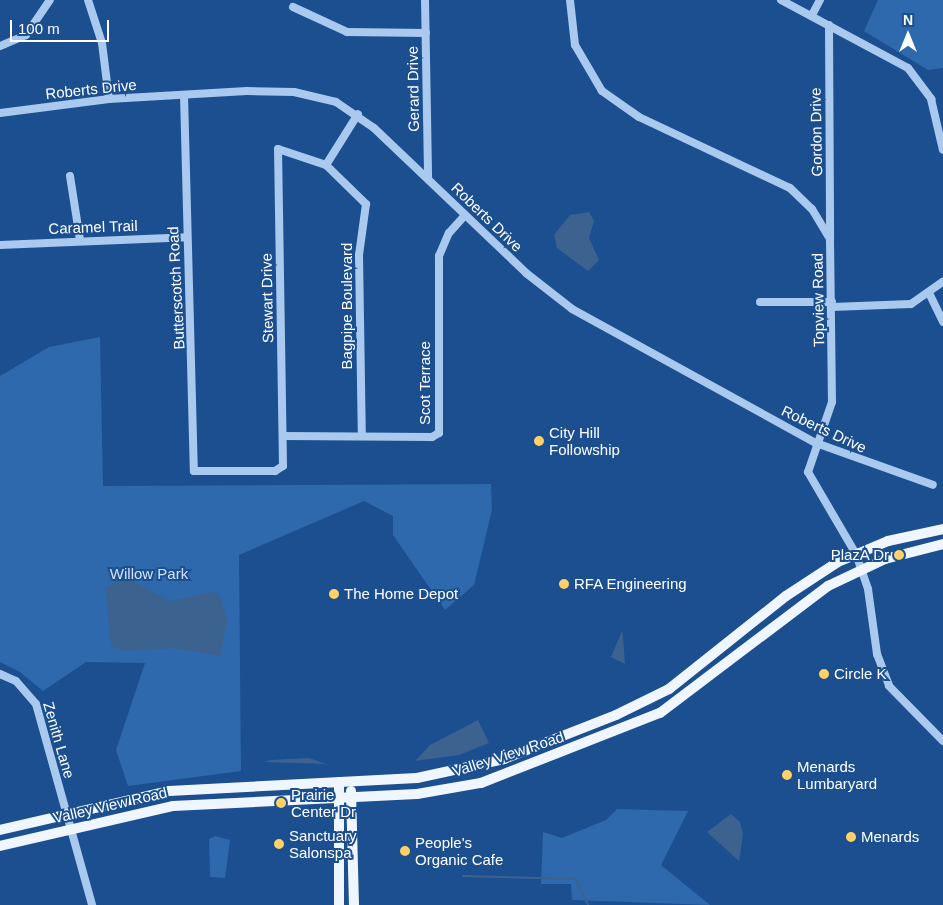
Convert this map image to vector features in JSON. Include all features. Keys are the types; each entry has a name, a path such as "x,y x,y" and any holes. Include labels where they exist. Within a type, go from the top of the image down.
{"main road":[{"name":"Valley View Road","path":"0,830 64,814 201,787 441,776 474,768 643,704 697,670 815,575 856,554 943,529"},
{"name":"Valley View Road","path":"0,846 173,806 417,794 481,783 642,722 687,697 807,600 861,568 943,544"},
{"path":"350,781 354,905"},
{"path":"339,782 339,905"}],"street":[{"path":"0,46 26,35 50,0"},
{"path":"88,0 102,43 109,99"},
{"name":"Gerard Drive","path":"425,0 428,178"},
{"name":"Topview Road","path":"570,0 574,45 602,91 639,117 790,188 812,209 830,239 832,402 808,462 810,480 856,554 861,568 882,672 897,696 943,741"},
{"path":"781,0 884,52 916,77 935,110 943,150"},
{"path":"812,15 820,0"},
{"path":"293,7 347,32 426,33"},
{"name":"Gordon Drive","path":"829,25 830,239"},
{"name":"Roberts Drive","path":"0,113 109,99 184,95 294,92 324,97 358,114 428,178 465,215 572,309 816,443 933,485"},
{"name":"Butterscotch Road","path":"184,95 186,237 192,282 194,471"},
{"path":"326,165 358,114"},
{"name":"Stewart Drive","path":"194,471 279,470 284,436 278,148 326,165"},
{"name":"Bagpipe Boulevard","path":"326,165 361,195 367,210 359,255 362,436"},
{"path":"70,176 80,240"},
{"name":"Scot Terrace","path":"284,436 432,437 439,433 439,256 449,233 465,215"},
{"name":"Caramel Trail","path":"0,246 80,240 186,237"},
{"path":"760,302 898,306 930,295 943,282"},
{"path":"930,295 943,322"},
{"name":"Zenith Lane","path":"0,674 16,681 36,704 68,830 92,905"}],"green space":[{"path":"878,0 943,0 943,68 928,70 864,31"},
{"name":"Willow Park","path":"100,337 103,486 491,484 492,510 474,585 445,610 393,535 393,516 364,501 239,555 241,771 128,786 116,750 145,663 86,662 43,691 20,672 0,662 0,376 49,347"},
{"path":"617,809 688,811 661,865 710,905 572,900 571,884 541,884 543,832 562,838 606,820"},
{"path":"215,836 230,840 225,878 210,877 209,839"}],"shaded area":[{"path":"589,212 594,221 589,238 599,260 588,271 557,248 554,235 570,215"},
{"path":"125,577 170,601 213,592 219,594 227,618 221,656 173,648 125,651 111,646 105,588"},
{"path":"622,631 623,637 625,664 611,657"},
{"path":"478,720 489,743 459,755 415,761 430,745"},
{"path":"309,758 326,764 264,762 271,760"},
{"path":"731,814 740,822 743,834 739,861 707,832"}],"waterway":[{"path":"463,876 575,879 588,905"}],"place":[{"name":"City Hill Followship","path":"539,441"},
{"name":"PlazA Dr","path":"899,555"},
{"name":"RFA Engineering","path":"564,584"},
{"name":"The Home Depot","path":"334,594"},
{"name":"Circle K","path":"824,674"},
{"name":"Menards Lumbaryard","path":"787,775"},
{"name":"Prairie Center Dr","path":"281,803"},
{"name":"Menards","path":"851,837"},
{"name":"Sanctuary Salonspa","path":"279,844"},
{"name":"People's Organic Cafe","path":"405,851"}]}
